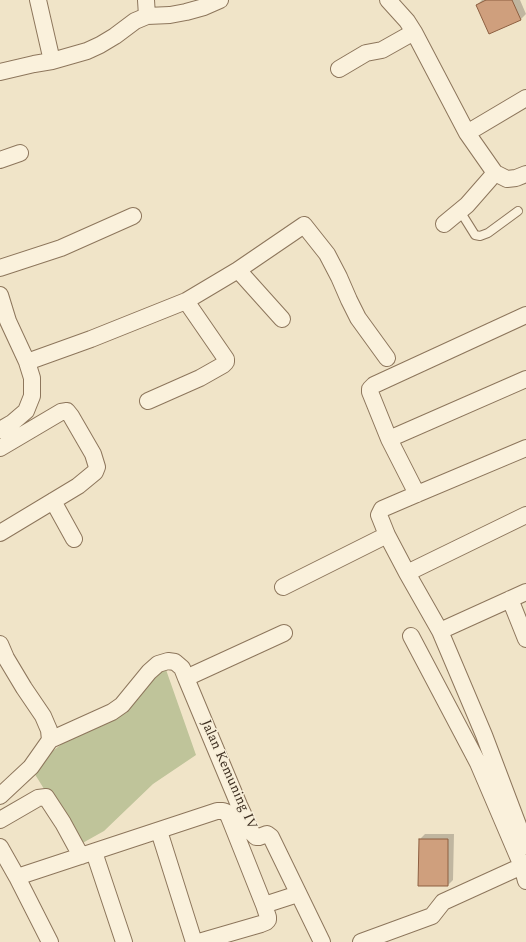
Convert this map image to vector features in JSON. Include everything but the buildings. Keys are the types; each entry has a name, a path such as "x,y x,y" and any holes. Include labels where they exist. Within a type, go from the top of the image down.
{"street":[{"path":"38,0 52,62"},
{"path":"146,0 147,16"},
{"path":"0,72 34,64 52,62 87,51 116,36 135,20 147,16 170,15 186,12 204,7 220,0"},
{"path":"388,0 407,21 414,32 467,133 495,173 507,179 516,178 526,174"},
{"path":"339,69 366,53 382,50 414,32"},
{"path":"467,133 526,98"},
{"path":"0,160 20,153"},
{"path":"444,224 467,206 495,173"},
{"path":"0,268 61,248 133,216"},
{"path":"27,362 91,339 186,301 238,270 304,225 327,254 358,318 387,358"},
{"path":"238,270 282,319"},
{"path":"0,295 4,323 27,362 32,378 32,396 26,411 12,423 0,430"},
{"path":"148,400 200,378 226,362 226,359 186,301"},
{"path":"417,494 389,439 370,392 372,387 526,315"},
{"path":"389,439 526,379"},
{"path":"0,448 61,412 67,411 93,454 97,467 95,472 78,486 0,533"},
{"path":"526,448 382,509 379,515 387,535 440,631 484,735 526,846"},
{"path":"53,500 74,539"},
{"path":"407,573 526,515"},
{"path":"283,587 387,535"},
{"path":"440,631 526,592"},
{"path":"510,599 526,639"},
{"path":"0,796 31,767 50,740 112,712 122,705 149,672 158,664 168,661 174,662 182,668 186,678 284,633"},
{"path":"411,636 478,763 522,866 526,881"},
{"path":"0,644 6,658 43,716 49,730 50,740"},
{"name":"Jalan Kemuning IV","path":"186,678 239,806 252,833 256,837 267,834 271,837 322,942"},
{"path":"0,820 38,798 46,797 63,823 87,854 124,942"},
{"path":"17,877 223,810 229,818 264,905 268,920 261,924 199,942"},
{"path":"159,831 194,942"},
{"path":"0,847 50,942"},
{"path":"361,942 432,916 443,902 522,866"},
{"path":"264,905 298,894"}],"lane":[{"path":"460,211 475,235 480,236 488,233 518,211"}],"green space":[{"path":"164,664 196,755 153,784 104,831 79,845 31,768"}]}
